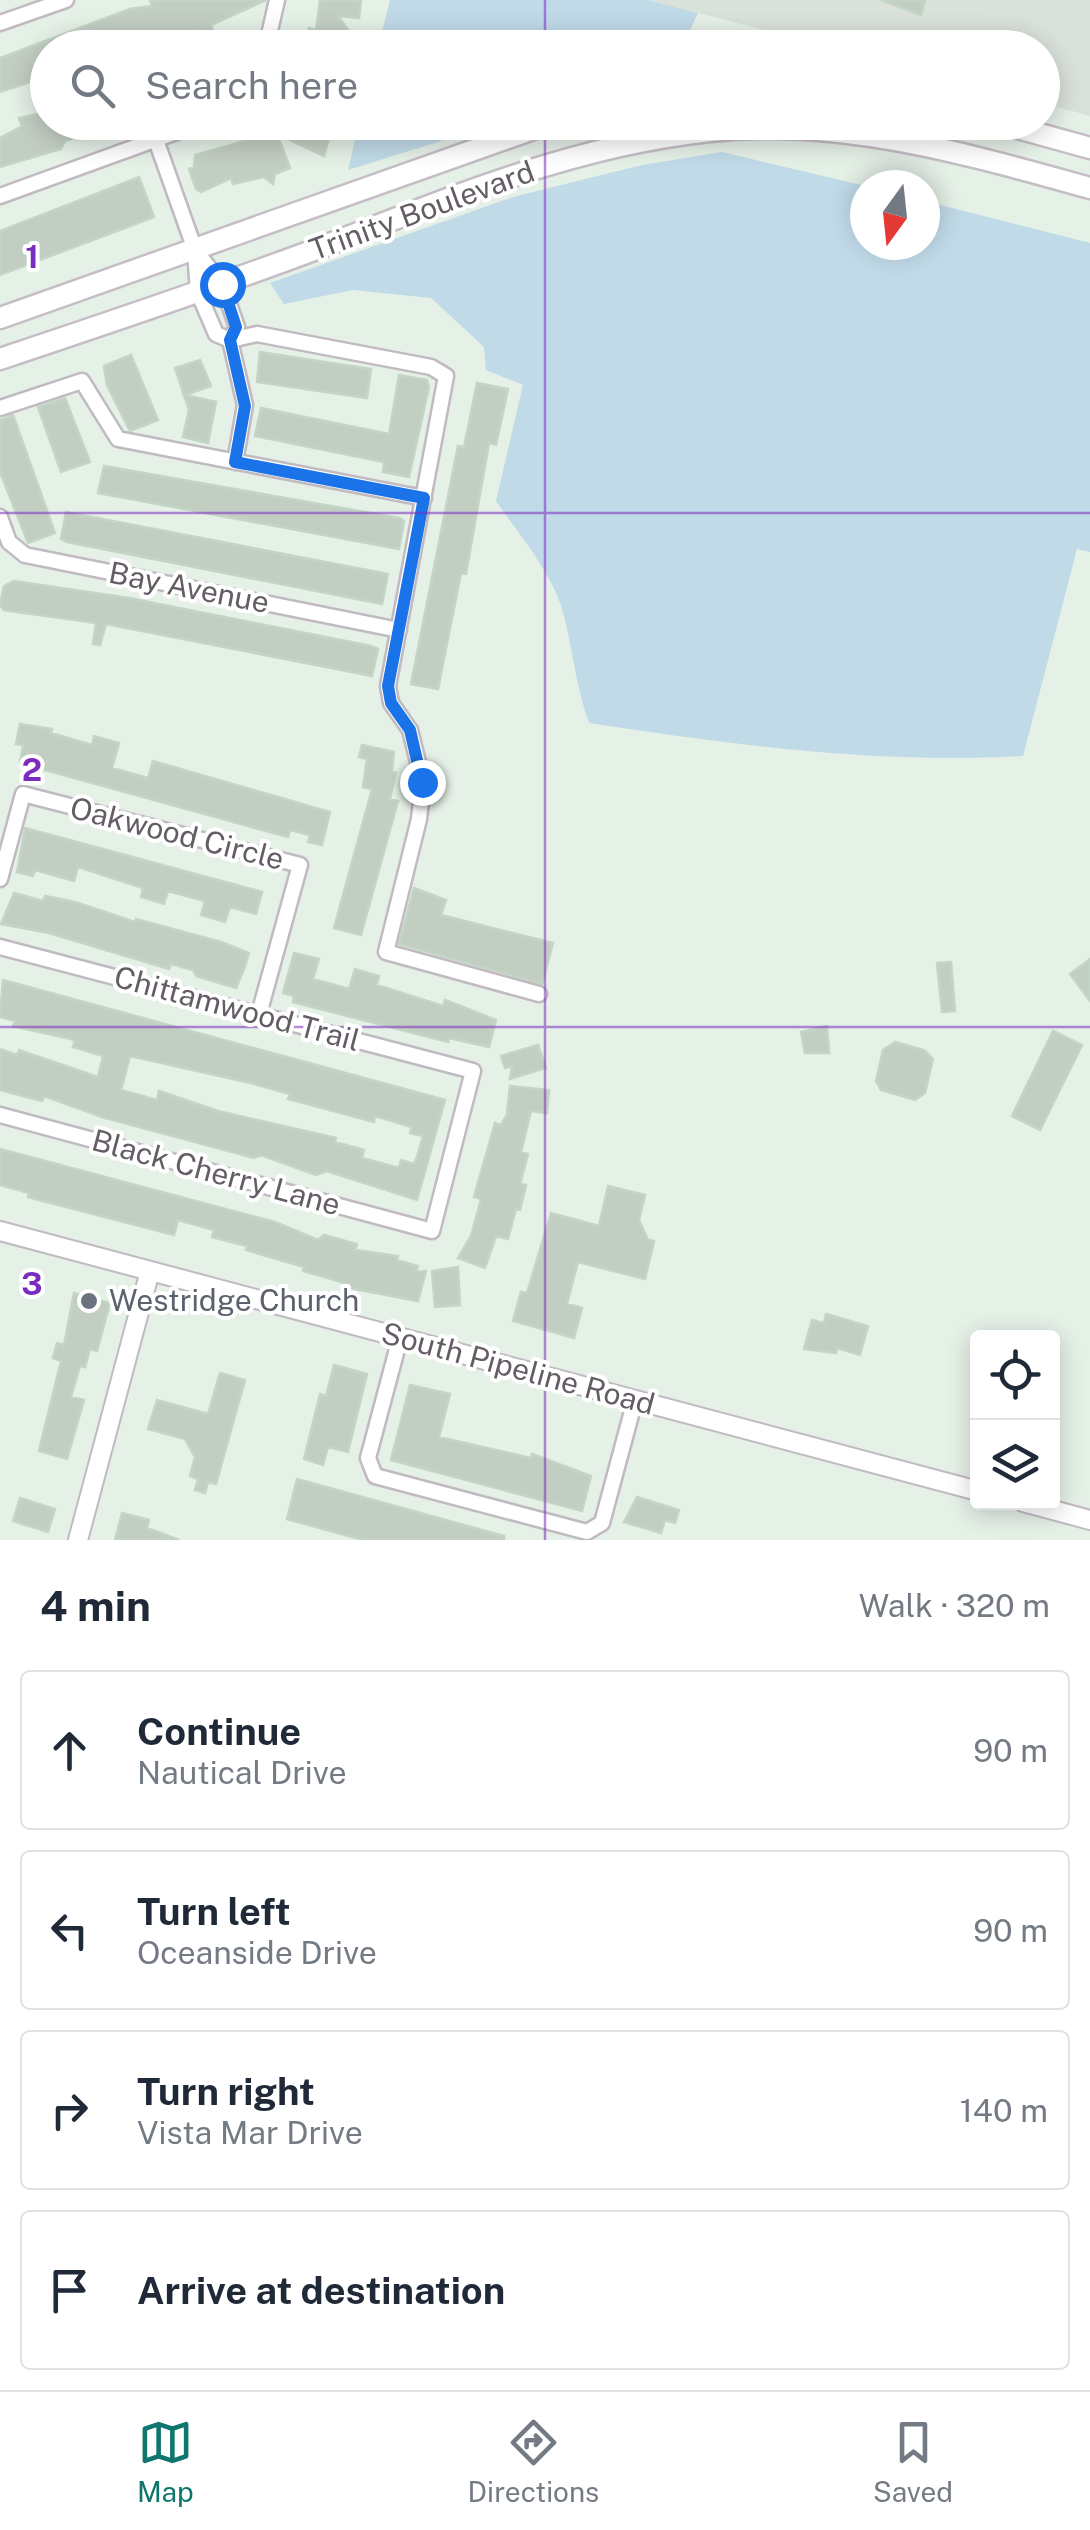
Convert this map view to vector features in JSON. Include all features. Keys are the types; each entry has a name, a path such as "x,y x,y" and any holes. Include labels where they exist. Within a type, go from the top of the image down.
{"main road":[{"name":"Trinity Boulevard","path":"0,318 503,140"},
{"name":"Trinity Boulevard","path":"0,359 222,284 511,176 648,140"},
{"name":"Trinity Boulevard","path":"896,140 1090,188"},
{"path":"1060,140 1090,148"}],"street":[{"path":"0,23 66,0"},
{"path":"270,30 277,0"},
{"path":"0,196 156,140 195,250 198,292 216,334 230,340 257,334 431,368 446,376 388,686 391,703 410,730 422,782 419,819 386,952 539,994"},
{"path":"195,250 222,284 236,327 230,340 244,391 235,462"},
{"path":"0,408 82,382 118,439 424,498"},
{"name":"Bay Avenue","path":"0,517 9,542 24,555 398,630"},
{"name":"Oakwood Circle","path":"0,879 24,794 300,865 259,1014"},
{"name":"Chittamwood Trail","path":"0,947 473,1071 432,1231"},
{"name":"Black Cherry Lane","path":"0,1114 432,1231"},
{"name":"South Pipeline Road","path":"0,1231 970,1489"},
{"path":"78,1540 150,1271"},
{"path":"400,1338 368,1458 375,1476 586,1532 602,1523 635,1400"},
{"path":"1052,1510 1090,1520"}],"shaded area":[{"path":"390,0 648,0 698,13 690,30 382,30"},
{"path":"648,0 1090,0 1090,116 1060,108 1060,30 764,30"},
{"path":"355,140 444,140 348,170"},
{"path":"722,152 850,182 850,260 940,260 940,205 1090,243 1090,552 1077,549 1023,756 859,755 589,723 559,600 535,556 496,501 523,385 486,370 484,347 431,298 353,290 284,304 270,283 513,197 642,165"}],"building":[{"path":"150,0 266,0 211,25 213,30 74,30 130,9 152,6"},
{"path":"320,0 361,0 359,18 338,16 348,30 316,30"},
{"path":"881,0 925,0 921,15"},
{"path":"30,47 30,82 0,92 0,58"},
{"path":"30,116 30,140 68,140 61,149 0,167 0,138 22,126 19,118"},
{"path":"248,140 280,140 290,168 275,174 273,184 264,177 233,184 231,178 201,192 196,189 189,169 194,167 195,155"},
{"path":"290,140 328,140 324,156"},
{"path":"139,177 154,217 0,275 0,231"},
{"path":"260,352 371,369 367,398 257,382"},
{"path":"131,355 158,420 130,431 107,385 104,366"},
{"path":"200,360 211,386 185,395 216,402 208,443 183,437 189,410 175,368"},
{"path":"399,375 427,380 429,387 409,477 383,472 384,462 255,436 261,408 389,434"},
{"path":"477,383 508,389 496,445 489,443 466,574 461,573 438,689 411,684 458,446 464,447"},
{"path":"65,398 90,462 61,472 38,407"},
{"path":"13,415 55,533 28,543 0,472 0,420"},
{"path":"104,466 399,518 404,521 399,549 98,493"},
{"path":"66,512 388,574 382,604 67,542 61,539"},
{"path":"14,581 129,598 371,646 378,649 372,676 106,624 100,645 93,644 96,623 4,610 0,605 4,586"},
{"path":"20,724 52,729 51,733 92,745 94,736 119,743 112,768 148,778 153,761 330,812 322,845 308,842 310,835 290,830 288,837 20,763 23,745 16,744"},
{"path":"362,745 394,752 392,771 396,772 390,799 398,801 361,935 334,928 372,789 363,787 367,759 359,757"},
{"path":"25,828 262,892 256,914 230,907 225,922 201,915 205,901 168,891 164,904 141,897 143,888 78,867 74,881 35,870 33,876 17,872"},
{"path":"414,888 446,900 441,915 553,943 542,984 399,944"},
{"path":"14,893 43,901 45,896 75,902 249,953 236,988 171,964 169,969 49,933 1,924"},
{"path":"294,953 319,959 313,979 349,989 355,969 379,976 377,985 443,1006 445,1000 496,1020 489,1047 449,1038 448,1042 293,1002 294,996 283,993"},
{"path":"1090,959 1090,1001 1070,974"},
{"path":"951,962 955,1011 942,1012 937,963"},
{"path":"3,980 445,1100 417,1200 327,1171 316,1175 261,1155 254,1158 102,1117 44,1096 42,1101 0,1090 0,1049 17,1055 19,1050 98,1077 103,1056 73,1047 75,1040 13,1026 15,1021 0,1017","holes":["130,1056 290,1094 288,1099 374,1122 375,1116 412,1127 410,1133 423,1136 414,1164 401,1160 399,1168 362,1158 364,1150 335,1142 336,1138 218,1111 159,1091 157,1100 121,1090"]},
{"path":"827,1026 829,1053 805,1053 801,1032"},
{"path":"1053,1031 1082,1045 1040,1130 1012,1116"},
{"path":"895,1042 924,1050 933,1059 925,1093 915,1100 881,1090 876,1081 883,1050"},
{"path":"538,1045 546,1068 510,1079 512,1066 505,1068 501,1056"},
{"path":"510,1086 549,1090 547,1113 531,1111 521,1152 528,1154 520,1184 526,1185 520,1210 516,1209 508,1239 496,1236 485,1268 458,1258 471,1236 481,1199 474,1197 495,1123 501,1125 507,1114"},
{"path":"0,1149 275,1222 318,1240 324,1235 357,1244 355,1250 398,1256 397,1260 418,1266 416,1272 426,1271 418,1301 344,1287 345,1283 303,1271 304,1267 212,1237 214,1230 178,1220 174,1235 28,1197 29,1193 0,1185"},
{"path":"608,1186 645,1195 639,1220 648,1240 654,1241 645,1279 578,1262 567,1304 582,1308 574,1338 513,1321 521,1292 527,1293 551,1213 599,1226"},
{"path":"458,1267 460,1305 435,1307 432,1271"},
{"path":"74,1293 110,1303 97,1351 90,1349 85,1367 80,1366 71,1397 84,1400 67,1459 39,1451 61,1361 53,1358 57,1343 64,1345"},
{"path":"826,1314 868,1326 860,1355 837,1348 836,1353 804,1349 812,1320 824,1323"},
{"path":"334,1365 367,1374 348,1452 328,1447 323,1465 304,1459 320,1394 326,1396"},
{"path":"220,1373 245,1380 216,1484 208,1482 205,1493 195,1490 198,1479 190,1476 195,1457 185,1439 148,1429 157,1400 208,1414"},
{"path":"410,1385 450,1394 439,1437 531,1458 532,1454 591,1476 582,1511 391,1460"},
{"path":"297,1479 504,1536 504,1540 363,1540 287,1519"},
{"path":"637,1497 679,1510 675,1523 665,1520 661,1533 624,1522"},
{"path":"20,1498 55,1509 48,1532 13,1521"},
{"path":"122,1513 149,1520 147,1528 179,1540 115,1540"}],"place":[{"name":"Westridge Church","path":"89,1301"}],"route":[{"path":"222,284 236,327 230,340 244,391 235,462 424,498 388,686 391,703 410,730 422,782"}]}
